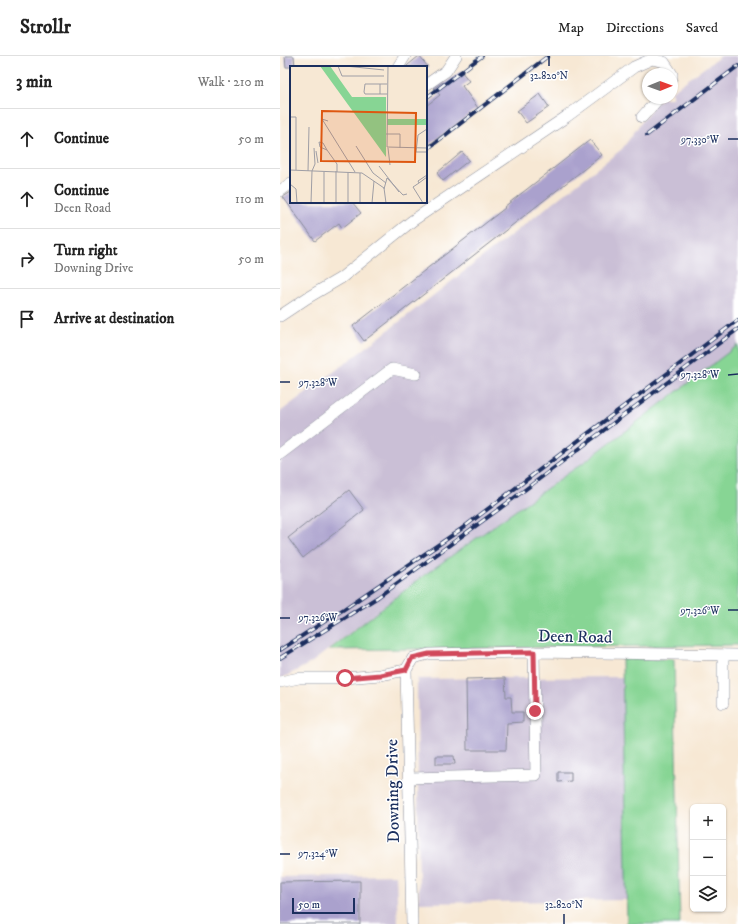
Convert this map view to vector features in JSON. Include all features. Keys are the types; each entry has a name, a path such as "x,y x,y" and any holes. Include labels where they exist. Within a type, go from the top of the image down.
{"street":[{"path":"399,66 405,56"},
{"path":"427,84 446,71 456,56"},
{"path":"280,316 341,278 412,221 566,117 634,67 652,59 664,62 668,68"},
{"path":"642,117 654,104"},
{"path":"280,191 290,184"},
{"path":"280,454 392,369 416,374"},
{"path":"409,778 536,775 534,652"},
{"name":"Deen Road","path":"412,658 429,654 534,652 738,655"},
{"path":"723,655 724,703"},
{"name":"Downing Drive","path":"412,658 406,670 412,924"},
{"path":"280,682 299,678 345,678 380,675 406,670"}],"shaded area":[{"path":"721,56 738,56 738,345 587,460 423,576 311,663 280,679 280,412 359,353 622,149 655,104 678,104 678,87"},
{"path":"623,677 627,900 419,903 417,679"},
{"path":"396,875 398,924 280,924 280,877"}],"green space":[{"path":"738,345 738,645 329,650 423,576 587,460"},
{"path":"622,659 674,659 680,924 627,924"}],"building":[{"path":"285,56 294,56 295,66 286,67"},
{"path":"419,56 428,67 407,66"},
{"path":"461,71 469,81 462,86 478,108 427,146 427,105 440,95 434,88 443,82 444,84"},
{"path":"540,94 549,107 526,123 517,111"},
{"path":"590,140 602,155 364,341 353,326"},
{"path":"462,152 469,160 443,181 437,173"},
{"path":"290,193 290,203 353,203 361,213 342,228 339,223 315,241 283,197"},
{"path":"349,490 364,510 303,558 288,538"},
{"path":"505,678 506,697 511,697 512,712 523,712 523,722 507,723 506,750 467,750 466,679"},
{"path":"436,756 454,756 455,764 436,764"},
{"path":"558,772 571,772 571,781 558,782"},
{"path":"360,881 360,924 280,924 280,882"}],"railway":[{"path":"427,97 482,56"},
{"path":"427,149 548,56"},
{"path":"647,135 738,66"},
{"path":"280,650 344,609 460,530 738,320"},
{"path":"280,658 378,597 510,501 738,329"}],"route":[{"path":"345,678 380,675 406,670 412,658 429,654 534,652 535,711"}]}
